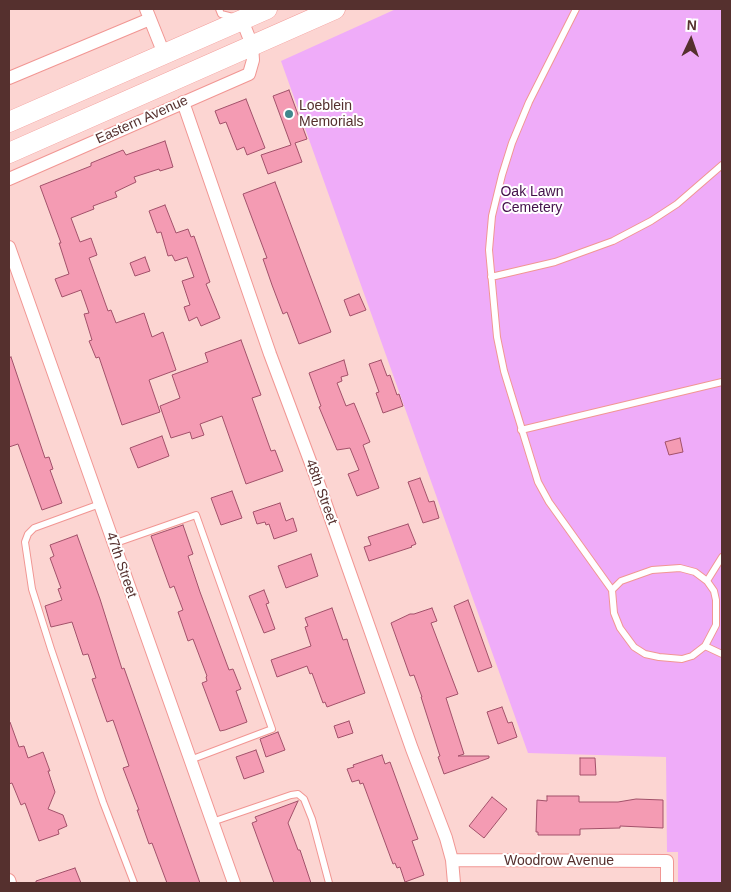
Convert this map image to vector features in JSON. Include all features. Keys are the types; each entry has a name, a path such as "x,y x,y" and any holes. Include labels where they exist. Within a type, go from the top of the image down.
{"main road":[{"path":"9,122 268,9"},
{"name":"Eastern Avenue","path":"9,153 335,9"},
{"path":"164,54 174,80"}],"street":[{"path":"9,78 148,14 164,54"},
{"name":"Eastern Avenue","path":"9,179 248,74 253,60 252,45 242,20"},
{"name":"48th Street","path":"184,102 267,344 446,838 452,860 454,883"},
{"name":"47th Street","path":"9,247 234,883"},
{"name":"Woodrow Avenue","path":"452,860 667,861 667,883"}],"lane":[{"path":"219,9 221,14 242,20"},
{"path":"576,9 565,27 529,102 510,151 492,216 489,250 491,277 497,337 504,370 538,482 549,502 612,590 614,613 620,628 634,647 645,654 682,659 692,656 705,646 716,625 714,591 707,581 695,572 680,568 666,568 636,575 621,581 612,590"},
{"path":"491,277 554,262 613,241 651,221 677,204 722,165"},
{"path":"521,430 722,382"},
{"path":"100,504 34,528 28,534 25,542 32,589 51,649 103,802 134,883"},
{"path":"114,544 196,515 272,729 190,760"},
{"path":"707,581 722,557"},
{"path":"705,646 722,654"},
{"path":"212,822 291,794 298,794 304,799 312,819 329,883"}],"green space":[{"name":"Oak Lawn Cemetery","path":"396,9 722,9 722,883 678,883 678,852 667,852 666,757 528,753 281,61"}],"building":[{"path":"289,90 307,139 295,143 302,162 268,174 261,155 291,145 273,96"},
{"path":"246,99 265,148 247,155 244,147 237,150 226,122 220,124 215,111"},
{"path":"165,141 173,167 160,171 159,169 134,177 136,182 115,192 117,197 93,206 94,209 71,218 80,242 91,238 97,255 89,258 108,311 111,310 116,323 144,313 152,337 163,332 176,370 149,380 160,412 122,425 99,357 96,358 89,341 92,340 84,314 89,313 81,290 62,297 55,279 69,274 59,243 61,243 40,186 91,166 91,163 123,150 126,155"},
{"path":"275,182 331,332 299,344 287,312 283,314 272,285 263,259 267,258 243,194"},
{"path":"165,205 176,233 188,229 191,237 194,236 210,282 206,284 220,318 201,326 197,317 189,321 184,307 190,305 182,281 194,277 187,257 175,261 172,255 168,256 161,232 157,233 149,211"},
{"path":"145,257 150,271 135,276 130,263"},
{"path":"359,294 366,310 350,316 344,300"},
{"path":"241,340 261,395 252,398 271,451 275,450 283,471 246,484 222,416 200,424 204,435 192,439 190,432 171,438 160,406 180,398 172,375 208,362 205,353"},
{"path":"11,357 45,458 49,457 53,469 50,470 62,503 42,510 18,444 9,447 9,358"},
{"path":"344,360 348,375 341,377 342,381 337,383 346,406 354,403 370,442 363,445 379,488 357,496 348,474 359,470 350,448 337,450 319,407 321,406 309,373"},
{"path":"381,360 387,376 390,375 403,406 383,413 376,393 379,392 369,364"},
{"path":"162,436 169,456 138,468 130,448"},
{"path":"680,438 683,452 669,455 665,442"},
{"path":"420,478 429,502 434,501 439,518 423,523 408,482"},
{"path":"232,491 242,518 221,525 211,498"},
{"path":"280,503 286,521 293,518 297,531 274,539 269,524 266,525 265,522 257,524 253,512"},
{"path":"408,524 416,544 369,561 364,547 371,545 368,537"},
{"path":"183,525 193,554 188,556 229,670 233,669 241,689 236,691 247,722 220,731 202,683 207,681 207,676 193,639 188,641 178,612 183,610 174,586 170,588 151,536"},
{"path":"77,535 122,669 124,668 200,883 167,883 152,843 149,844 137,810 139,810 123,768 129,766 113,720 107,722 92,679 96,678 88,654 83,655 72,622 51,627 45,606 62,600 58,589 61,588 50,558 54,556 50,545"},
{"path":"311,554 318,576 286,588 278,566"},
{"path":"264,590 269,603 266,604 275,629 264,633 249,596"},
{"path":"468,600 492,667 478,672 454,606"},
{"path":"332,608 343,640 347,639 365,693 327,707 325,702 323,703 312,673 310,674 307,666 277,677 271,660 311,646 305,627 308,626 305,618"},
{"path":"432,608 437,621 431,623 458,694 446,698 464,754 458,756 489,756 489,758 444,774 422,697 414,675 410,676 391,623 410,614"},
{"path":"502,707 508,723 512,722 517,737 498,744 487,712"},
{"path":"349,721 353,733 338,738 334,726"},
{"path":"9,722 19,747 24,746 28,758 43,752 55,792 48,809 63,815 67,826 58,830 59,834 39,841 25,803 21,805 12,783 9,784"},
{"path":"278,732 285,750 266,757 260,739"},
{"path":"256,750 264,772 244,779 236,757"},
{"path":"382,755 385,764 390,762 418,839 412,841 424,875 405,882 400,867 397,868 395,863 393,864 363,783 360,784 359,780 352,782 347,769"},
{"path":"580,758 595,758 596,775 580,775"},
{"path":"547,796 579,796 579,802 618,802 636,799 663,800 663,828 620,826 620,828 580,829 580,835 538,835 538,832 536,832 537,800 547,801"},
{"path":"492,797 507,809 484,838 469,826"},
{"path":"298,801 288,823 298,850 300,850 311,883 274,883 252,823 257,821 255,817"},
{"path":"75,868 81,883 36,883 36,881"}],"place":[{"name":"Loeblein Memorials","path":"289,114"}]}
